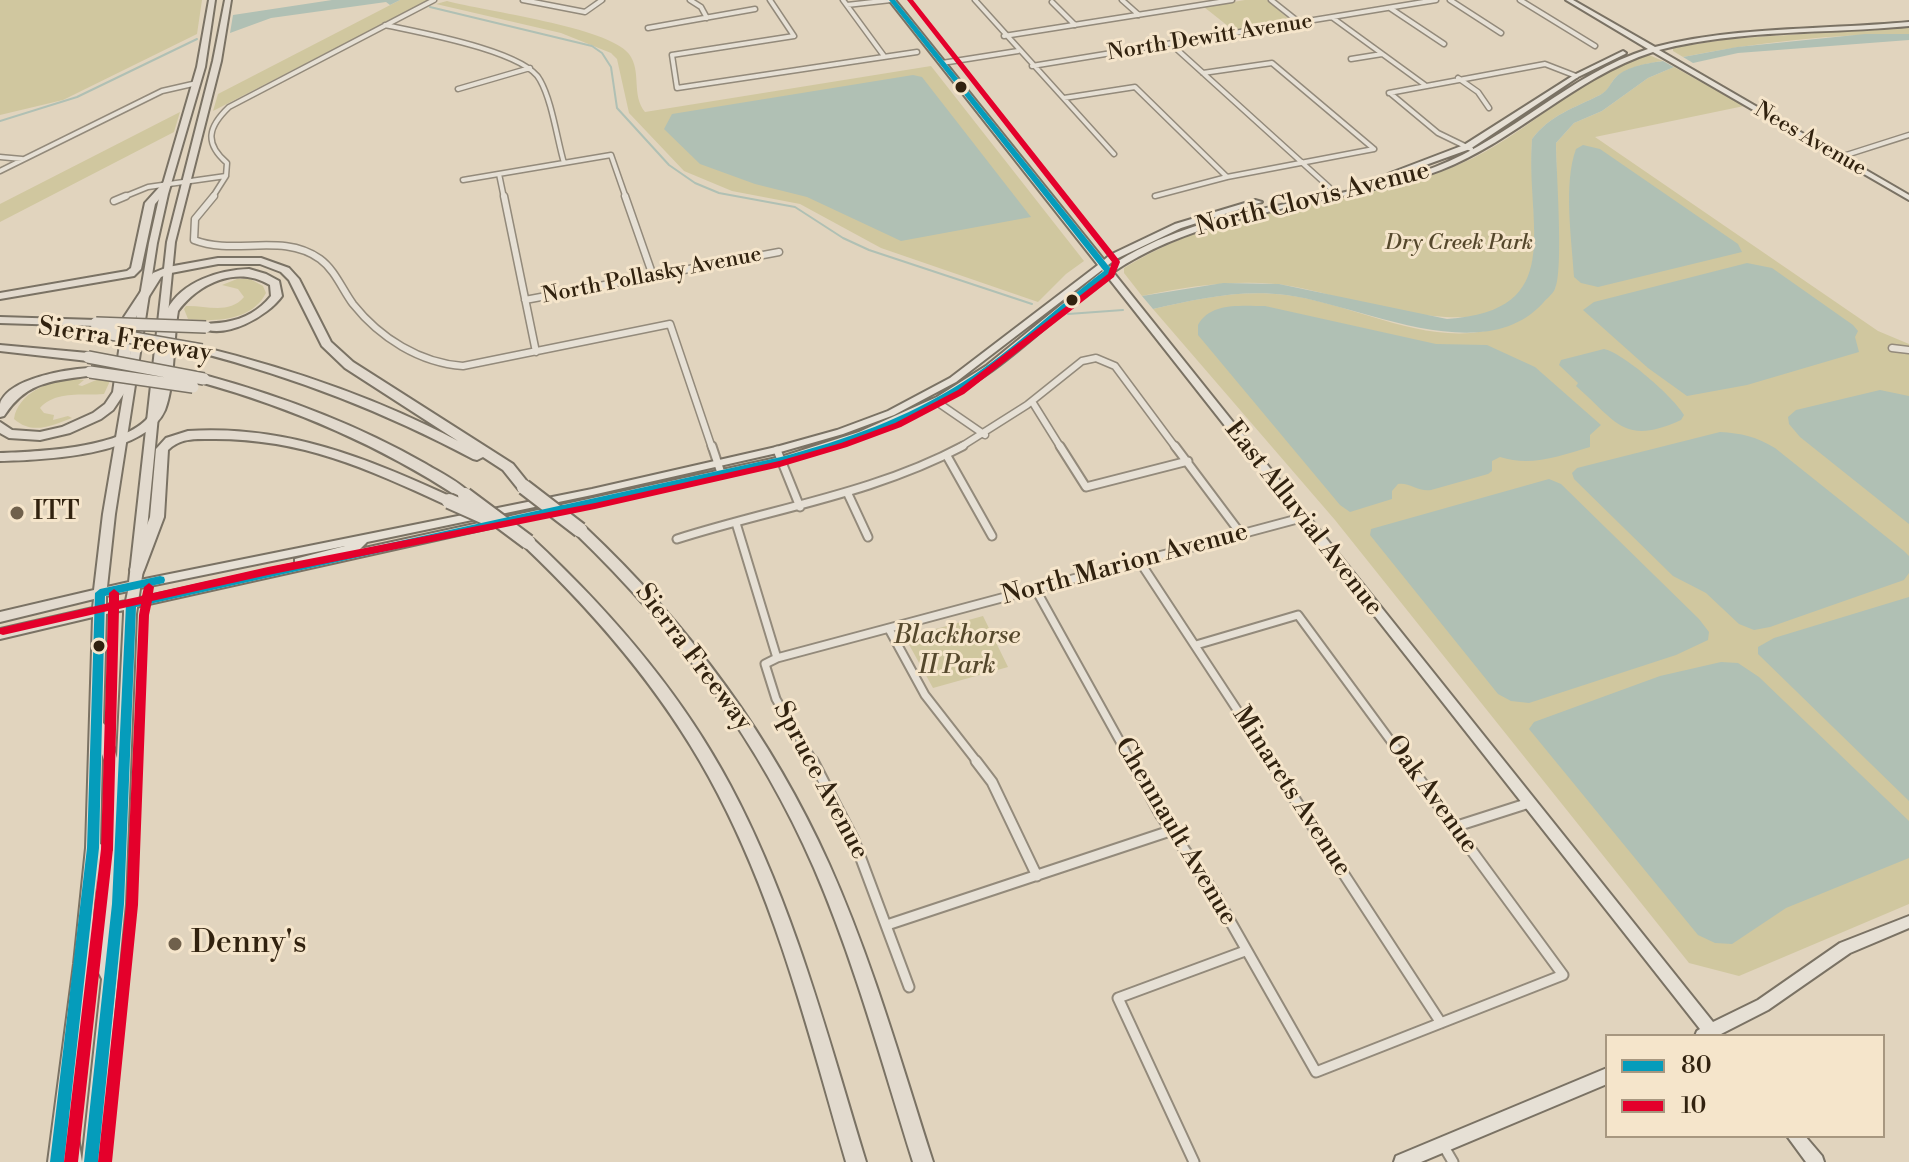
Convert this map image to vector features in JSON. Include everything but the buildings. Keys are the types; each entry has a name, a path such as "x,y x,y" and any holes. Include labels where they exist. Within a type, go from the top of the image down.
{"highway":[{"path":"0,296 70,287 130,274 136,269 150,203 167,184"},
{"path":"0,426 9,434 40,436 81,425 109,407 119,392 130,317 157,275 168,270 235,260 261,261 285,270 294,279 326,344 349,365 508,467 524,487"},
{"path":"0,457 44,455 122,439 151,422 158,412 172,311 179,299 206,282 234,274 257,274 275,283 277,296 261,312 234,324 206,327 95,327"},
{"name":"Sierra Freeway","path":"0,322 95,327 202,350 337,389 419,425 477,456 580,530 644,590 681,633 747,725 787,795 821,865 852,945 923,1162"},
{"name":"Sierra Freeway","path":"0,348 88,357 309,413 392,449 465,495 528,542 600,611 640,660 699,745 725,790 760,866 792,951 856,1162"},
{"path":"0,413 7,402 29,385 56,375 90,372 202,384"},
{"path":"137,570 157,517 162,449 177,437 251,434 299,441 331,450 507,526"}],"main road":[{"path":"57,1162 93,848 100,593 109,514 145,291 167,184 197,83 212,0"},
{"path":"91,1162 122,842 131,604 171,242 228,0"},
{"name":"East Alluvial Avenue","path":"891,0 1709,1034"},
{"name":"Nees Avenue","path":"1569,0 1653,47"},
{"name":"Nees Avenue","path":"1576,0 1909,198"},
{"name":"North Clovis Avenue","path":"779,455 891,413 953,380 1138,243 1210,214 1403,172 1467,147 1597,63 1718,33 1909,22"},
{"name":"North Clovis Avenue","path":"0,634 378,550 874,431 937,402 991,367 1105,268 1185,232 1255,210 1409,178 1477,152 1615,64 1653,47"},
{"path":"1255,210 1274,202 1325,191 1329,187"},
{"path":"937,402 949,389 983,365 984,357"},
{"name":"North Clovis Avenue","path":"0,617 365,537 719,468"},
{"path":"378,550 389,540 448,528 494,511"},
{"path":"261,576 312,557 356,547 365,537"},
{"path":"97,717 111,760 109,827 113,836 122,842"},
{"path":"93,848 107,854 100,943 110,984"},
{"path":"1712,1034 1763,1005 1845,948 1909,922"},
{"path":"1402,1162 1605,1077"},
{"path":"64,1103 73,1162"},
{"path":"1797,1138 1816,1162"}],"street":[{"path":"434,0 244,98 218,116 208,143 212,153 227,163 226,176 223,188 203,204 197,214 192,235 197,242 216,245 274,244 310,254 327,266 354,304 376,326 436,363 463,366 670,324 719,468"},
{"path":"425,5 440,0"},
{"path":"526,0 585,12 602,0"},
{"path":"690,0 701,7 707,18"},
{"path":"770,0 794,36 672,55 677,88 917,52"},
{"path":"845,2 891,0"},
{"path":"975,0 1004,36 1114,154"},
{"path":"1122,0 1139,15"},
{"path":"1197,0 1202,5"},
{"path":"1004,36 1232,0"},
{"path":"1271,0 1300,23"},
{"name":"North Dewitt Avenue","path":"1032,66 1436,0"},
{"path":"1450,0 1501,33"},
{"path":"1520,0 1595,46"},
{"path":"845,2 884,56"},
{"path":"1052,2 1075,25"},
{"path":"1390,8 1444,44"},
{"path":"648,28 755,9"},
{"path":"1333,18 1425,85"},
{"path":"385,25 506,56 530,68 540,78 564,163"},
{"path":"1171,44 1329,187"},
{"path":"942,63 1018,51"},
{"path":"1351,59 1382,54"},
{"path":"1155,196 1227,177 1374,149 1272,63 1203,73"},
{"path":"1477,152 1438,133 1389,93 1545,64 1576,76"},
{"path":"458,89 530,68"},
{"path":"1458,78 1478,92 1489,108"},
{"path":"0,171 162,91 197,83"},
{"path":"1064,98 1135,87 1227,177"},
{"path":"1840,157 1909,135"},
{"path":"463,180 611,155 653,276"},
{"path":"0,157 23,159"},
{"path":"499,174 536,352"},
{"path":"114,201 142,188 226,176"},
{"name":"North Pollasky Avenue","path":"525,300 779,252"},
{"path":"1892,348 1909,350"},
{"path":"677,539 848,494 947,456 1033,403 1082,361 1102,358 1115,366 1241,534"},
{"path":"937,402 985,435"},
{"path":"1033,403 1086,487 1188,461"},
{"path":"779,455 800,507"},
{"path":"947,456 992,536"},
{"path":"848,494 868,537"},
{"name":"North Marion Avenue","path":"765,664 777,658 1301,518"},
{"path":"736,523 777,658"},
{"name":"Minarets Avenue","path":"1140,562 1441,1023"},
{"name":"Chennault Avenue","path":"1036,590 1170,831 1213,891 1316,1072 1441,1023"},
{"name":"Oak Avenue","path":"1196,645 1298,615 1563,975 1441,1023"},
{"path":"889,629 925,695 992,782 1037,876"},
{"name":"Spruce Avenue","path":"765,664 776,699 820,773 854,840 909,987"},
{"path":"1454,827 1529,803"},
{"path":"887,925 1170,831"},
{"path":"1194,1162 1118,998 1245,951"},
{"path":"1443,1145 1453,1162"}],"green space":[{"path":"0,0 202,0 197,34 63,100 0,115"},
{"path":"400,0 429,0 213,111 218,94"},
{"path":"1245,0 1267,0 1291,21 1233,30 1204,7"},
{"path":"447,1 572,28 617,44 633,61 638,98 645,112 931,66 1084,261 1038,302 881,248 800,204 732,191 684,171 629,113 617,59 611,53 561,33 436,4"},
{"path":"1909,27 1909,34 1796,40 1683,57 1673,51 1673,48 1728,39"},
{"name":"Dry Creek Park","path":"1649,55 1663,61 1638,66 1621,74 1603,93 1555,118 1532,139 1534,247 1529,279 1513,303 1486,315 1452,317 1414,313 1301,288 1258,283 1208,285 1142,296 1124,273 1124,268 1148,254 1224,223 1396,185 1460,164 1508,138 1600,75"},
{"path":"1674,67 1744,106 1595,137 1878,331 1909,344 1909,904 1739,976 1689,963 1335,520 1153,309 1219,296 1269,293 1313,300 1423,330 1479,332 1506,325 1555,289 1558,265 1556,143 1574,123 1602,111 1648,78"},
{"path":"180,112 174,132 0,222 0,204"},
{"path":"237,279 250,279 263,286 266,293 252,309 232,318 188,319 184,309 186,306 216,308 238,303 244,297 238,289 222,285"},
{"path":"101,378 110,381 104,394 62,396 40,408 44,413 54,415 53,420 68,416 72,418 35,428 14,419 23,401 40,388 73,379 84,380 78,385 82,386"},
{"name":"Blackhorse II Park","path":"983,616 1008,667 933,688 907,641 910,636"}],"shaded area":[{"path":"332,0 400,0 390,5 386,2 271,18 230,33 233,15"},
{"path":"1865,34 1909,34 1909,40 1738,53 1693,63 1683,57 1737,47"},
{"path":"1663,61 1674,67 1648,78 1602,111 1574,123 1556,143 1558,278 1551,295 1517,322 1487,331 1454,332 1419,328 1315,301 1269,293 1236,294 1153,309 1142,296 1223,283 1279,284 1447,319 1485,313 1511,300 1526,281 1533,259 1532,139 1555,118 1603,93 1626,70"},
{"path":"913,75 922,77 1031,217 901,241 807,197 755,184 700,164 664,129 672,114"},
{"path":"1583,145 1600,149 1738,244 1742,252 1598,287 1581,283 1574,277 1569,195 1572,163 1576,149"},
{"path":"1747,263 1772,268 1853,325 1858,331 1855,337 1859,352 1747,385 1687,396 1648,368 1583,310 1594,302"},
{"path":"1265,306 1436,344 1487,345 1535,367 1601,425 1590,435 1590,447 1534,461 1500,457 1492,461 1492,471 1488,474 1431,490 1398,484 1392,491 1392,499 1350,512 1340,505 1198,335 1198,325 1210,312 1227,307"},
{"path":"1604,349 1623,358 1659,387 1679,407 1684,415 1681,420 1646,431 1622,426 1576,386 1578,383 1559,365 1561,360"},
{"path":"1880,390 1909,396 1909,524 1800,437 1789,424 1788,417 1796,410"},
{"path":"1720,432 1749,436 1775,448 1904,551 1909,556 1909,573 1904,580 1754,630 1739,624 1706,593 1673,576 1574,479 1572,473 1577,468"},
{"path":"1549,479 1561,484 1699,619 1709,632 1708,640 1676,655 1529,703 1511,701 1498,694 1370,535 1371,529"},
{"path":"1909,597 1909,801 1758,654 1758,647 1774,638"},
{"path":"1721,662 1738,663 1759,677 1909,821 1909,858 1786,908 1732,944 1715,943 1698,935 1529,729 1534,722 1660,676"}],"waterway":[{"path":"430,7 592,46 602,53 611,67 617,108 669,165 695,183 719,193 795,207 843,238 869,250 1032,304"},
{"path":"0,121 77,97 197,39"},
{"path":"1068,314 1123,310"}],"transit line":[{"name":"80","path":"91,1162 118,904 131,604 781,460 854,438 924,409 968,383 1108,271 892,0"},
{"name":"10","path":"3,631 268,571 595,506 780,464 898,425 961,392 1111,275 1116,262 910,0"},
{"name":"80","path":"57,1162 93,848 100,593 160,580"},
{"name":"10","path":"105,1162 132,905 144,615 149,587"},
{"name":"10","path":"71,1162 107,849 114,593"}],"place":[{"name":"ITT","path":"17,513"},
{"name":"Denny's","path":"175,944"}]}
